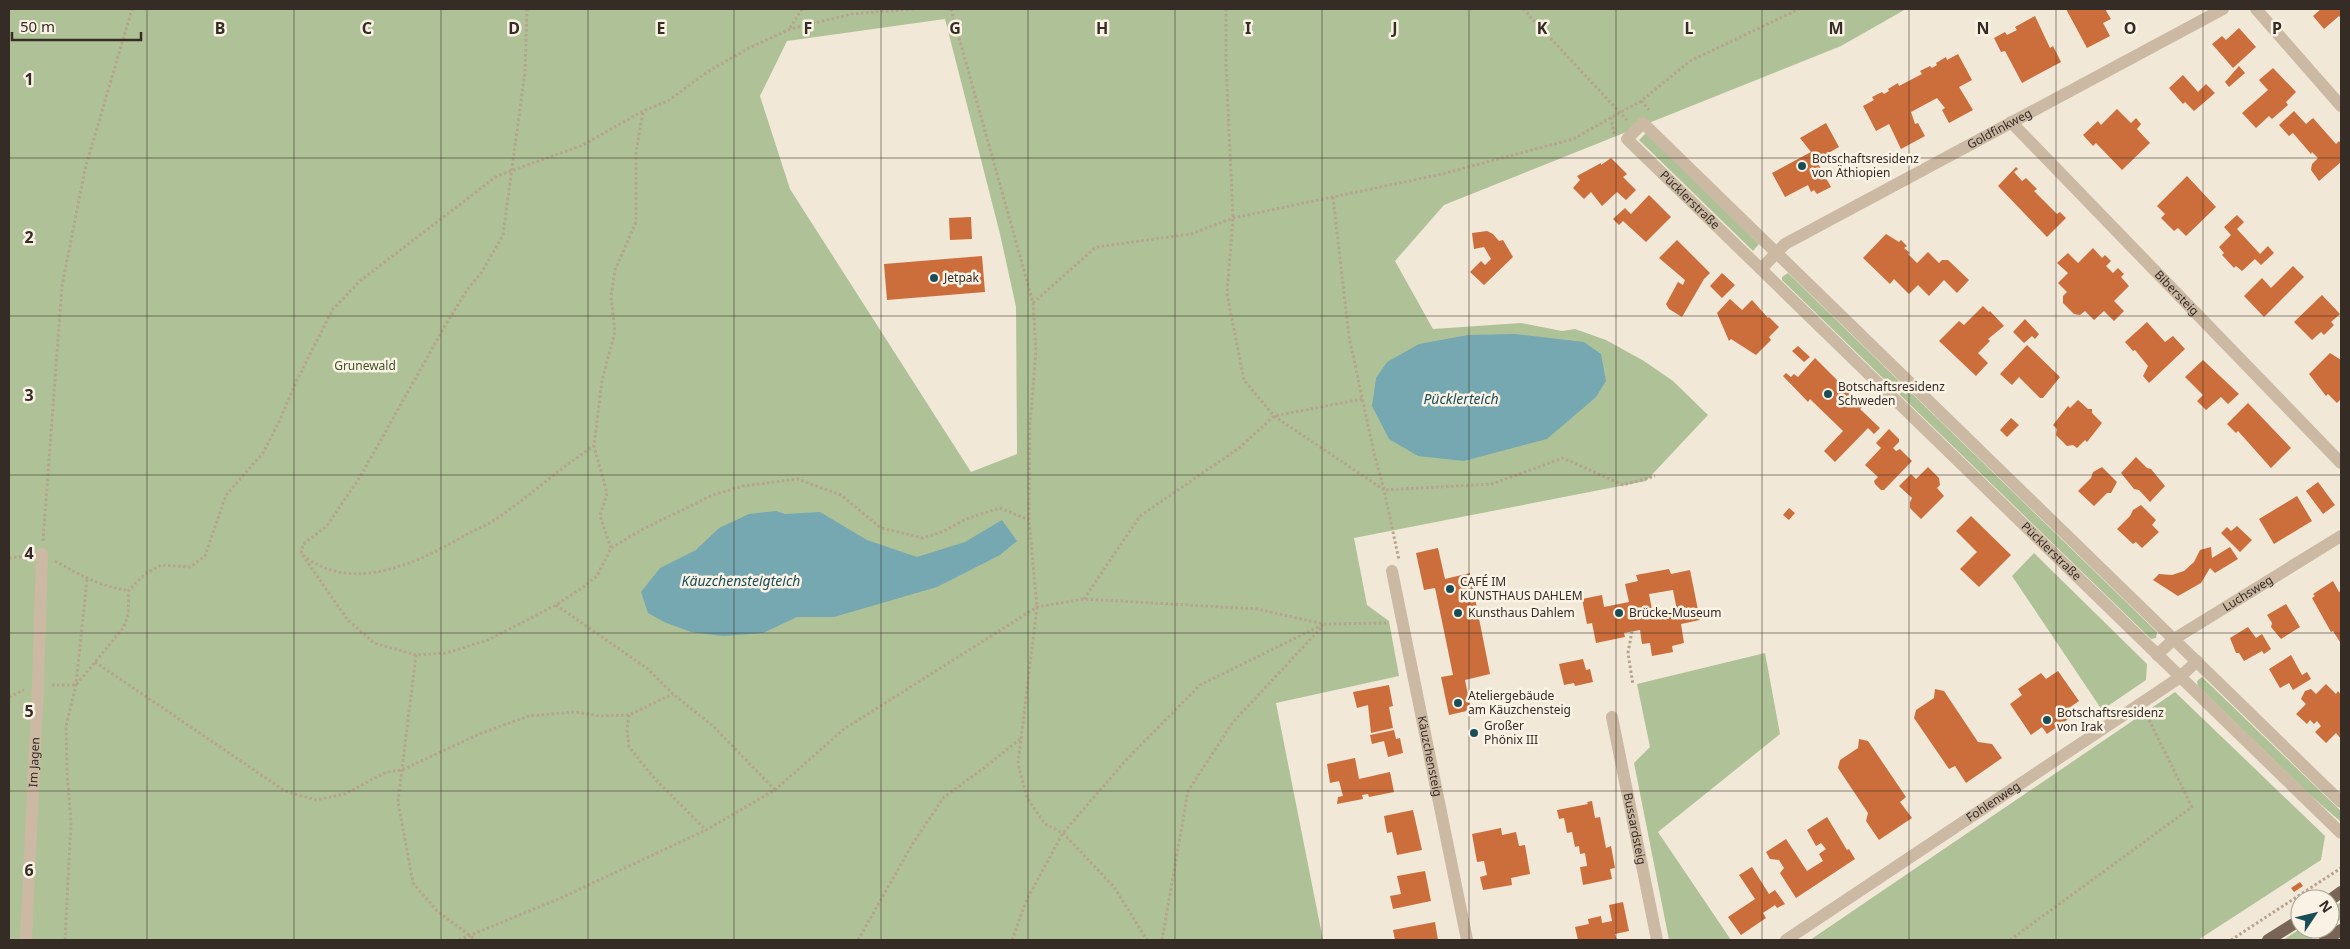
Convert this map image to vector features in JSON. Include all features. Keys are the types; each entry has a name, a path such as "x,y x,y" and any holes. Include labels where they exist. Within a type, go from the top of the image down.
{"main road":[{"path":"2268,940 2290,926"},
{"path":"2325,940 2341,930"}],"street":[{"name":"Goldfinkweg","path":"1776,252 1785,244 2223,9"},
{"path":"2256,9 2341,106"},
{"name":"Bibersteig","path":"2011,122 2341,463"},
{"name":"Pücklerstraße","path":"2341,802 1643,123 1627,139 2179,678 2341,833"},
{"path":"1761,269 1776,252"},
{"name":"Luchsweg","path":"2157,655 2174,639 2341,536"},
{"name":"Im Jagen","path":"26,940 42,554"},
{"name":"Käuzchensteig","path":"1392,572 1467,940"},
{"name":"Fohlenweg","path":"1786,940 2179,678 2197,661"},
{"name":"Bussardsteig","path":"1612,717 1657,940"}],"path":[{"path":"42,554 62,286 84,168 132,9"},
{"path":"528,9 525,72 503,235 482,272 467,290 446,324 360,476 327,526 303,544 301,553 347,619 374,643 416,656 446,653 488,640 556,605 597,576 612,548 643,529 714,495 743,486 783,480 797,479 840,495 881,528 923,538 942,532 966,519 1000,508 1028,520"},
{"path":"790,29 802,9"},
{"path":"76,685 124,627 128,614 129,590 145,574 161,565 190,567 205,556 226,494 263,453 333,309 360,281 496,176 584,144 643,111 668,101 707,72 749,48 790,29 852,14 914,9"},
{"path":"951,9 1034,302 1036,351 1030,423 1028,520 1037,607 1018,764 1027,798 1045,824 1063,833 1114,887 1147,940"},
{"path":"1226,9 1226,64 1232,218 1227,294 1244,380 1274,416 1384,490 1492,484 1563,458 1623,485 1655,476"},
{"path":"1523,9 1636,131"},
{"path":"1034,302 1096,247 1192,234 1232,218 1442,174 1573,139 1641,101 1690,61 1799,9"},
{"path":"612,548 600,516 607,493 594,446 602,380 615,332 611,297 615,270 636,222 636,152 643,111"},
{"path":"1611,117 1616,141"},
{"path":"1333,197 1349,337 1396,547"},
{"path":"1084,599 1140,516 1239,448 1274,416 1362,399"},
{"path":"301,553 313,564 333,572 359,574 384,571 418,560 490,523 562,467 594,446"},
{"path":"9,558 42,554 87,579 109,587 129,590"},
{"path":"65,940 71,824 66,726 76,685 87,579"},
{"path":"459,940 473,936 563,897 706,830 775,790 844,729 1037,607 1084,599 1257,609 1324,624 1392,623"},
{"path":"556,605 648,669 673,694 713,726 775,790"},
{"path":"1012,940 1026,901 1063,833 1126,760 1200,685 1324,624"},
{"path":"1162,940 1188,791 1233,722 1324,624"},
{"path":"1632,631 1628,653 1632,686"},
{"path":"416,656 398,802 413,883 436,911 476,940"},
{"path":"95,662 286,791 316,800 344,794 386,772 402,770 479,734 529,716 575,712 600,716 629,715 673,694"},
{"path":"38,685 76,685"},
{"path":"2010,940 2192,807 2141,703"},
{"path":"629,715 627,730 629,747 654,778 706,830"},
{"path":"858,940 913,843 944,797 984,768 1020,738"},
{"path":"2231,940 2341,868"}],"green space":[{"name":"Grunewald","path":"9,9 1906,9 1841,46 1444,205 1395,261 1433,329 1521,323 1562,331 1575,329 1606,340 1644,361 1673,381 1708,415 1646,481 1354,538 1367,605 1389,621 1399,676 1276,703 1323,940 9,940","holes":["945,19 1000,234 1016,307 1017,454 971,472 790,189 760,96 787,41"]},
{"path":"1646,133 1759,244 1753,251 1639,140"},
{"path":"1788,273 2157,632 2156,638 2151,639 1782,280 1782,277"},
{"path":"2034,553 2147,664 2146,680 2102,710 2012,576"},
{"path":"1765,653 1780,734 1658,832 1731,940 1669,940 1634,763 1650,747 1637,684"},
{"path":"2202,677 2341,811 2341,822 2310,795 2198,686 2197,681"},
{"path":"2175,692 2325,836 2321,860 2198,940 1810,940"},
{"path":"2341,902 2340,920 2340,903"},
{"path":"2290,935 2290,939 2312,939 2310,940 2283,940"}],"water":[{"name":"Pücklerteich","path":"1515,334 1584,342 1601,354 1606,381 1596,397 1547,439 1464,461 1418,456 1389,439 1372,406 1376,378 1387,362 1419,344 1468,335"},
{"name":"Käuzchensteigteich","path":"776,511 785,514 820,512 867,540 917,557 965,542 1002,520 1017,541 1000,555 937,587 834,617 797,617 763,633 723,636 691,632 664,622 648,613 641,592 660,568 696,550 719,528 749,514"}],"building":[{"path":"2066,9 2105,9 2111,19 2103,23 2110,36 2087,48"},
{"path":"2321,9 2341,9 2341,18 2339,16 2324,29 2313,16"},
{"path":"2035,16 2050,48 2053,46 2061,62 2022,83 2005,51 2001,52 1994,38 2005,32 2007,35 2017,30 2015,27"},
{"path":"2239,28 2256,47 2233,68 2212,44 2222,36 2226,40"},
{"path":"1958,54 1972,80 1959,87 1973,110 1949,123 1942,110 1945,108 1937,98 1911,112 1915,124 1918,123 1925,136 1901,149 1889,124 1876,131 1863,106 1874,100 1872,97 1882,92 1884,94 1898,83 1899,86 1922,74 1920,71 1930,66 1932,68 1946,57 1947,60"},
{"path":"2239,66 2245,73 2229,87 2225,82"},
{"path":"2273,68 2296,92 2286,102 2288,105 2272,119 2269,116 2256,128 2242,113 2268,90 2259,80"},
{"path":"2183,75 2198,92 2206,84 2215,93 2194,111 2185,102 2183,104 2169,88"},
{"path":"2117,109 2131,123 2136,118 2141,124 2137,129 2150,143 2122,170 2096,143 2093,146 2083,135 2098,121 2101,125"},
{"path":"2294,111 2306,124 2313,118 2336,144 2339,141 2341,144 2341,162 2319,181 2311,170 2312,164 2318,158 2312,152 2311,154 2293,133 2289,136 2279,125"},
{"name":"Botschaftsresidenz von Äthiopien","path":"1826,123 1839,147 1816,160 1831,187 1817,194 1814,190 1811,192 1808,185 1785,197 1772,173 1811,152 1800,138"},
{"path":"1611,158 1627,174 1623,177 1636,190 1626,200 1617,192 1602,206 1591,192 1584,199 1573,188 1580,180 1577,176 1601,163 1601,165"},
{"path":"2016,167 2018,169 2014,172 2022,181 2026,178 2037,189 2034,191 2057,214 2060,212 2066,218 2047,237 1998,186"},
{"path":"2187,176 2216,207 2186,236 2178,228 2174,231 2161,218 2165,214 2157,206"},
{"path":"1649,195 1671,217 1646,242 1623,221 1619,225 1613,219 1625,208 1631,214"},
{"path":"2237,215 2244,222 2237,229 2260,254 2268,246 2274,253 2261,265 2255,259 2242,271 2236,266 2234,268 2222,255 2224,253 2219,247 2231,235 2224,227"},
{"path":"971,217 972,239 950,240 949,218"},
{"path":"1487,231 1493,234 1499,241 1503,240 1513,257 1484,285 1470,272 1481,261 1485,265 1491,259 1484,247 1474,249 1472,233"},
{"path":"1886,234 1899,242 1901,240 1907,246 1904,248 1910,253 1908,254 1917,263 1928,252 1939,263 1942,260 1948,260 1969,280 1957,293 1944,280 1929,296 1918,285 1909,294 1894,279 1890,284 1863,258"},
{"path":"1677,240 1710,273 1704,279 1682,317 1669,309 1666,304 1678,282 1683,285 1685,280 1659,258"},
{"path":"2093,248 2102,258 2105,255 2111,261 2106,266 2113,273 2118,268 2124,274 2121,277 2129,286 2114,301 2124,311 2114,321 2104,311 2094,320 2085,311 2080,315 2074,314 2063,303 2063,296 2067,292 2058,283 2068,273 2057,263 2068,253 2078,263"},
{"name":"Jetpak","path":"982,256 985,292 887,300 884,264"},
{"path":"2293,266 2304,277 2264,317 2244,296 2262,278 2271,288"},
{"path":"1722,273 1735,285 1722,298 1710,286"},
{"path":"2322,295 2340,314 2331,322 2334,325 2324,335 2321,332 2312,340 2294,322"},
{"path":"1730,299 1742,310 1752,300 1779,327 1769,337 1771,340 1756,355 1731,339 1729,341 1717,313"},
{"path":"1983,306 2004,326 1988,339 1990,341 1978,353 1988,363 1976,376 1939,341 1959,321 1964,325"},
{"path":"2025,319 2039,334 2035,339 2032,336 2024,343 2013,332"},
{"path":"2147,322 2165,342 2173,336 2185,349 2149,383 2143,376 2148,366 2135,350 2133,351 2125,342"},
{"path":"2027,345 2060,377 2043,398 2040,398 2019,377 2012,385 2000,374"},
{"path":"1798,346 1810,357 1804,362 1792,351"},
{"path":"2330,353 2341,360 2341,399 2337,403 2328,394 2326,396 2309,374"},
{"path":"1815,358 1863,406 1860,409 1880,428 1874,434 1868,428 1835,462 1824,451 1843,431 1810,399 1808,402 1783,376 1786,373 1791,377 1794,374 1798,377"},
{"path":"2203,360 2239,394 2228,404 2221,397 2206,410 2197,401 2203,395 2185,377"},
{"path":"2078,400 2088,409 2092,409 2092,413 2102,423 2087,442 2085,440 2077,448 2073,445 2067,446 2056,435 2057,429 2053,425 2068,406 2070,408"},
{"path":"2248,403 2291,448 2271,468 2238,431 2236,433 2227,424"},
{"path":"2011,418 2019,425 2007,437 2000,430"},
{"path":"1889,429 1899,439 1899,442 1893,448 1896,451 1900,449 1912,461 1884,490 1881,490 1874,481 1878,477 1865,465 1881,448 1876,443"},
{"path":"2136,457 2147,468 2151,469 2165,486 2150,502 2139,490 2134,489 2121,473"},
{"path":"1928,467 1939,478 1940,485 1937,488 1944,496 1921,519 1910,508 1912,498 1899,486 1911,474 1916,479"},
{"path":"2102,467 2117,482 2111,493 2107,493 2094,506 2078,491 2091,478 2093,472"},
{"path":"2318,482 2335,505 2323,514 2306,491"},
{"path":"2297,496 2312,521 2274,544 2259,519"},
{"path":"2141,505 2156,520 2152,525 2159,532 2142,548 2136,542 2133,544 2117,529 2130,516 2133,510"},
{"path":"1789,508 1795,513 1789,520 1783,515"},
{"path":"1971,516 2011,555 1979,587 1960,569 1977,552 1956,531"},
{"path":"2237,526 2252,540 2240,552 2221,533 2227,527 2231,531"},
{"path":"2211,547 2212,558 2230,547 2238,559 2215,573 2210,568 2201,583 2178,596 2153,580 2159,574 2172,575 2184,571 2194,562 2200,550"},
{"name":"Kunsthaus Dahlem","path":"1438,548 1445,579 1470,573 1490,674 1465,680 1471,710 1449,715 1441,677 1453,675 1435,588 1424,590 1416,553"},
{"name":"Brücke-Museum","path":"1669,569 1671,574 1690,570 1700,620 1681,624 1684,643 1672,646 1673,652 1652,656 1650,643 1642,644 1640,630 1624,633 1625,637 1596,643 1592,623 1587,624 1582,599 1602,595 1604,607 1629,602 1625,584 1638,581 1636,575","holes":["1673,590 1677,610 1653,615 1649,594"]},
{"path":"2333,581 2339,592 2341,591 2340,642 2333,631 2331,632 2312,598 2315,596 2313,594"},
{"path":"2286,604 2300,627 2281,639 2271,627 2272,623 2267,615"},
{"path":"2248,627 2256,638 2262,634 2271,649 2264,654 2262,651 2244,661 2239,653 2236,653 2230,638"},
{"path":"2291,655 2302,675 2307,672 2311,679 2293,690 2289,683 2280,688 2269,669"},
{"path":"1583,659 1586,670 1590,669 1593,682 1575,686 1574,683 1564,685 1559,664"},
{"path":"2058,671 2079,701 2066,710 2071,717 2047,734 2042,727 2031,735 2010,704 2022,695 2018,689 2041,673 2046,679"},
{"path":"2326,684 2336,694 2338,691 2341,695 2341,739 2336,733 2326,743 2315,732 2321,726 2317,721 2314,724 2310,720 2307,724 2296,714 2306,704 2301,699 2305,691 2311,689 2316,694"},
{"path":"1389,685 1393,706 1389,707 1393,728 1371,733 1368,705 1357,708 1353,692"},
{"path":"1935,689 1944,691 1978,742 1992,744 2002,758 1966,783 1955,766 1949,769 1914,718 1916,710 1934,698"},
{"path":"1394,730 1396,739 1400,738 1403,753 1388,757 1384,741 1372,744 1370,735"},
{"path":"1859,739 1868,741 1906,797 1900,802 1912,818 1879,840 1866,821 1868,813 1838,768 1840,760 1858,748"},
{"path":"1355,758 1359,779 1390,772 1394,792 1369,797 1368,794 1362,795 1363,799 1337,804 1338,797 1343,796 1339,781 1330,783 1327,764"},
{"path":"1592,801 1595,818 1600,817 1606,848 1611,846 1615,868 1610,869 1612,879 1583,885 1580,867 1587,866 1585,853 1580,854 1579,846 1575,847 1572,832 1567,833 1564,818 1559,819 1557,810 1588,804 1587,802"},
{"path":"1413,810 1422,850 1397,855 1392,832 1387,833 1384,816"},
{"path":"1827,817 1847,850 1849,849 1855,859 1796,898 1780,873 1784,868 1779,860 1770,859 1766,852 1786,839 1807,871 1823,861 1819,854 1826,849 1821,843 1816,846 1807,830"},
{"path":"1501,828 1502,835 1516,832 1519,846 1525,845 1530,874 1511,878 1512,885 1483,890 1480,877 1487,875 1484,861 1477,862 1472,834"},
{"path":"1752,867 1769,894 1775,890 1785,904 1777,908 1775,905 1763,913 1766,918 1741,935 1728,917 1755,899 1739,875"},
{"path":"1425,871 1431,901 1393,909 1390,896 1401,894 1397,876"},
{"path":"2300,882 2303,886 2298,889 2291,888"},
{"path":"1623,902 1629,931 1615,934 1617,940 1578,940 1575,927 1589,924 1588,919 1601,916 1602,923 1612,921 1609,905"},
{"path":"1435,922 1438,940 1395,940 1393,930"}],"place":[{"name":"Botschaftsresidenz von Äthiopien","path":"1802,166"},
{"name":"Jetpak","path":"934,278"},
{"name":"Botschaftsresidenz Schweden","path":"1828,394"},
{"name":"CAFÉ IM KUNSTHAUS DAHLEM","path":"1450,589"},
{"name":"Kunsthaus Dahlem","path":"1458,613"},
{"name":"Brücke-Museum","path":"1619,613"},
{"name":"Ateliergebäude am Käuzchensteig","path":"1458,703"},
{"name":"Botschaftsresidenz von Irak","path":"2047,720"},
{"name":"Großer Phönix III","path":"1474,733"}]}
